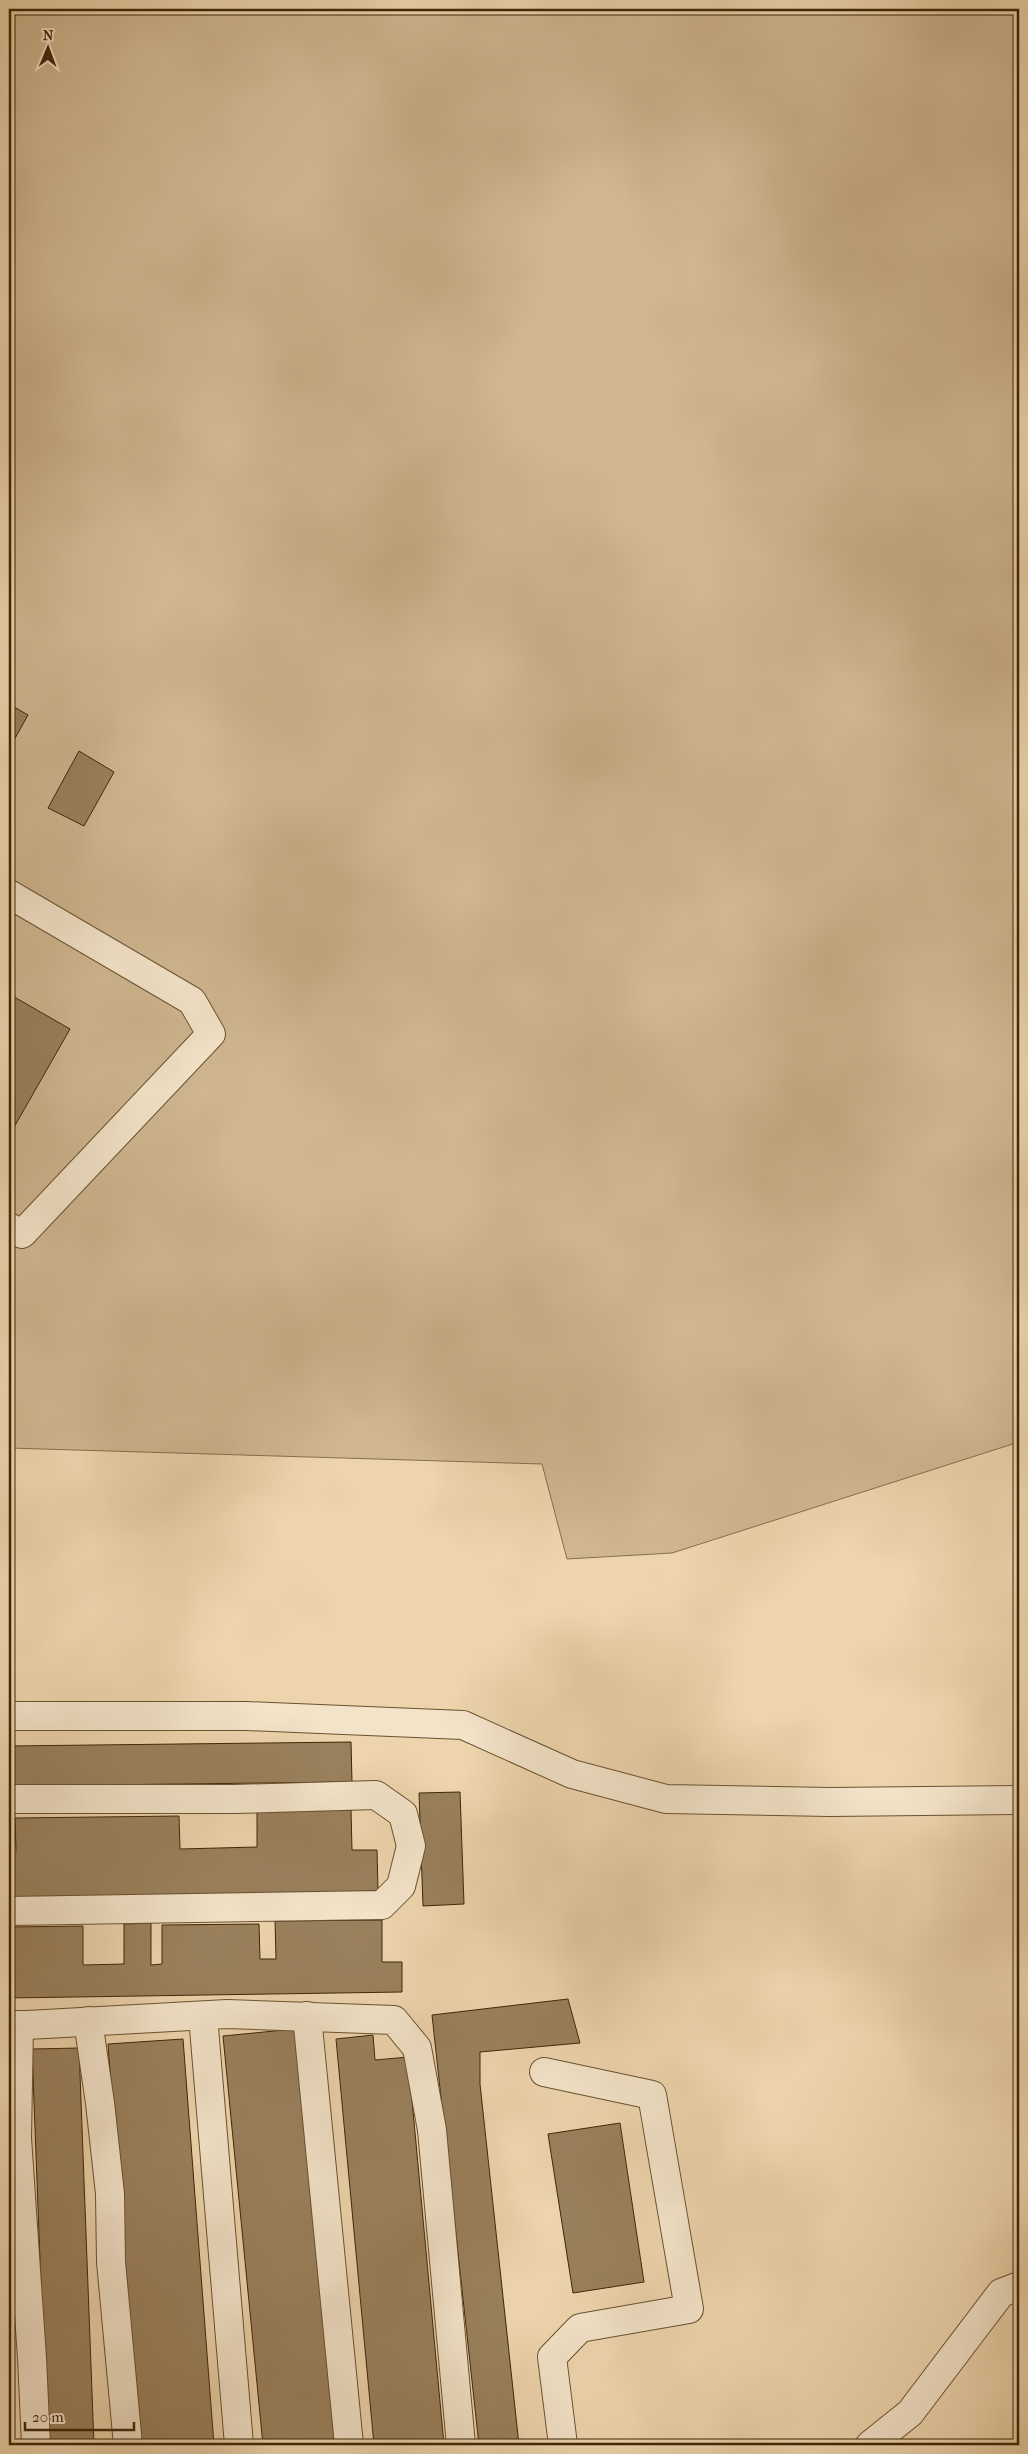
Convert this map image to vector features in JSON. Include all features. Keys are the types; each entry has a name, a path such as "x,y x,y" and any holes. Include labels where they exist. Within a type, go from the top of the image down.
{"street":[{"path":"9,894 192,1001 211,1034 22,1234 9,1227"},
{"path":"9,1716 246,1716 463,1725 572,1774 666,1799 830,1802 1019,1800"},
{"path":"9,1799 234,1799 376,1795 403,1814 410,1846 401,1886 382,1905 9,1911"},
{"path":"203,2016 239,2445"},
{"path":"36,2445 32,2358 13,2138 14,2025 203,2016 307,2016 394,2020 417,2048 432,2130 461,2445"},
{"path":"307,2016 349,2445"},
{"path":"88,2021 100,2102 110,2194 110,2262 128,2445"},
{"path":"544,2072 652,2095 689,2309 580,2328 552,2357 563,2445"},
{"path":"870,2445 910,2413 1001,2293 1019,2286"}],"shaded area":[{"path":"9,9 1019,9 1019,1442 672,1553 567,1559 542,1464 9,1448"}],"building":[{"path":"9,704 28,715 9,749"},
{"path":"79,751 114,772 84,826 48,808"},
{"path":"9,994 70,1029 9,1136"},
{"path":"351,1742 352,1782 9,1786 9,1746"},
{"path":"460,1792 464,1904 423,1906 419,1793"},
{"path":"351,1810 352,1850 377,1850 378,1891 9,1898 9,1851 16,1851 15,1818 179,1816 180,1849 257,1847 257,1812"},
{"path":"382,1920 382,1962 402,1962 402,1992 9,1998 9,1927 83,1926 83,1965 124,1964 124,1924 151,1923 151,1965 162,1964 162,1925 259,1924 260,1959 276,1959 275,1921"},
{"path":"568,1999 580,2043 480,2052 480,2084 519,2445 479,2445 432,2015"},
{"path":"295,2029 335,2445 263,2445 223,2036"},
{"path":"373,2035 375,2060 408,2057 444,2445 374,2445 336,2039"},
{"path":"183,2039 214,2445 138,2445 108,2044"},
{"path":"79,2048 94,2445 47,2445 32,2049"},
{"path":"620,2123 644,2282 573,2293 548,2134"},
{"path":"9,2326 12,2445 9,2445"}]}
